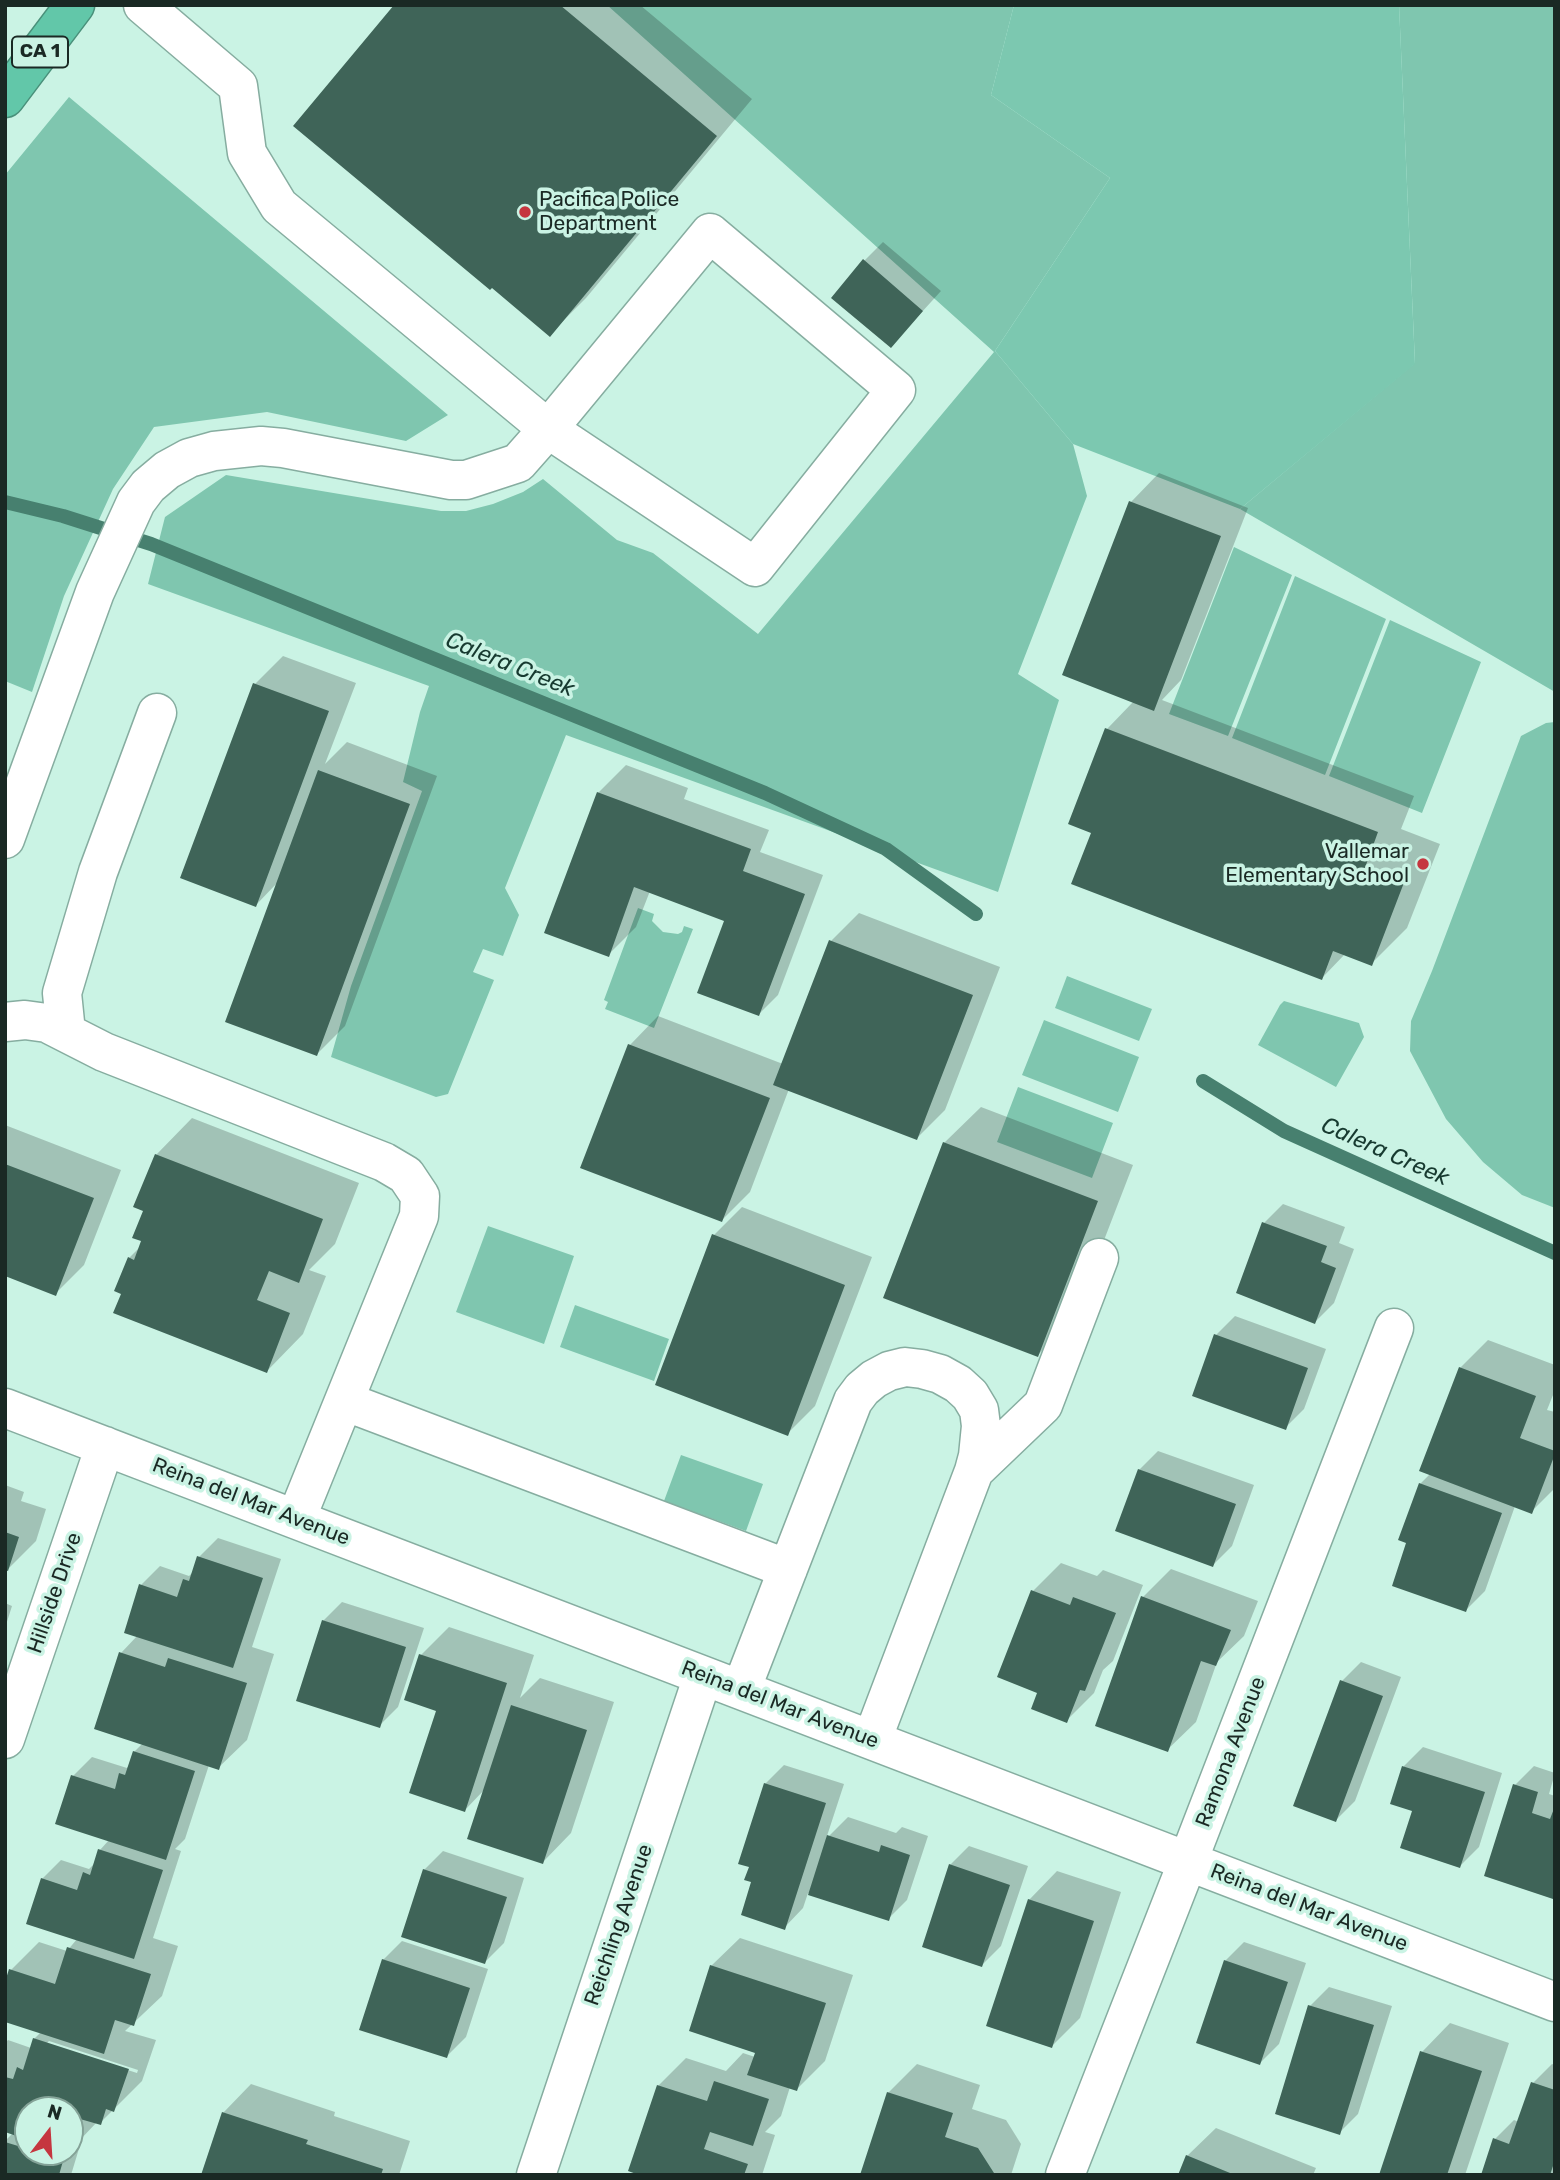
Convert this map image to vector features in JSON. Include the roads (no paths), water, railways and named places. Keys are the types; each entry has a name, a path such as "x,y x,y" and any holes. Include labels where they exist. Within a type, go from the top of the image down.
{"highway":[{"name":"CA 1","path":"5,98 75,5"}],"street":[{"path":"5,839 84,621 136,502 148,486 167,470 189,458 214,450 250,446 283,448 451,480 466,480 518,463 548,429 710,233 897,390 755,567 548,429 279,206 247,153 238,86 143,5"},
{"path":"66,1032 62,993 98,872 157,713"},
{"path":"5,1023 25,1020 47,1023 104,1052 384,1161 406,1175 420,1196 419,1216 296,1519"},
{"path":"974,1471 1043,1405 1099,1258"},
{"name":"Ramona Avenue","path":"1065,2175 1394,1328"},
{"path":"741,1690 853,1401 868,1384 889,1371 905,1367 940,1374 958,1384 970,1395 979,1410 981,1442 974,1471 872,1740"},
{"path":"344,1401 788,1569"},
{"name":"Reina del Mar Avenue","path":"5,1408 1555,2002"},
{"name":"Hillside Drive","path":"5,1739 105,1446"},
{"name":"Reichling Avenue","path":"536,2175 703,1676"}],"waterway":[{"name":"Calera Creek","path":"5,502 63,516 151,544 765,793 886,849 976,914"},
{"name":"Calera Creek","path":"1203,1081 1284,1131 1555,1253"}],"place":[{"name":"Pacifica Police Department","path":"525,212"},
{"name":"Vallemar Elementary School","path":"1423,864"}]}
